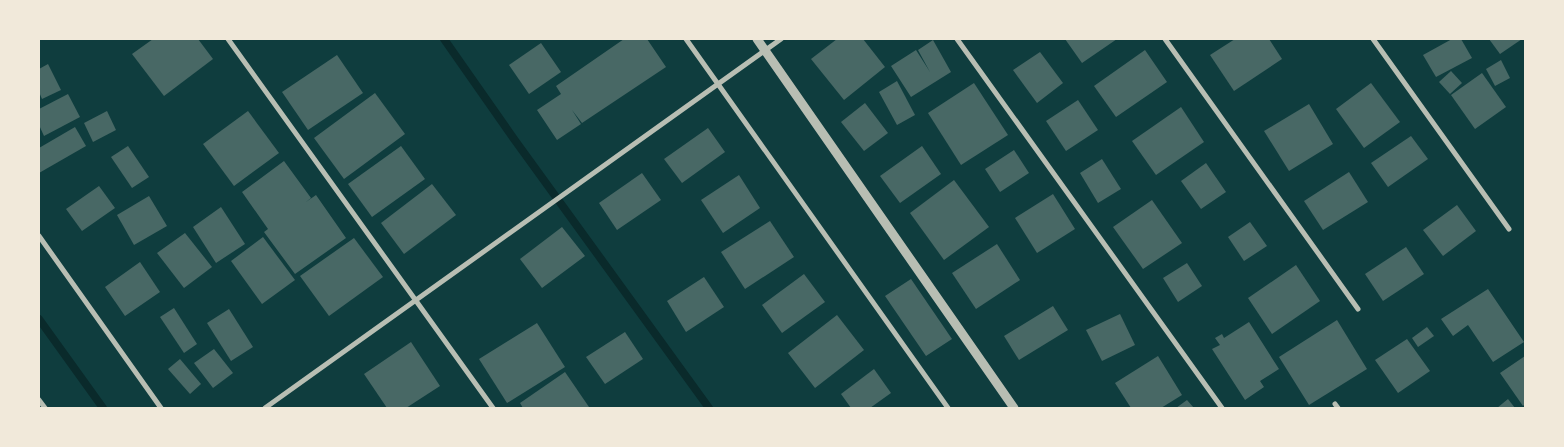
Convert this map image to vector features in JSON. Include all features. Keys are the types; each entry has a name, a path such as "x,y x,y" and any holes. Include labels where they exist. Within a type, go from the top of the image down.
{"street":[{"path":"228,39 493,408"},
{"path":"686,39 948,408"},
{"path":"757,39 1014,408"},
{"path":"265,408 781,39"},
{"path":"957,39 1222,408"},
{"path":"1165,39 1358,309"},
{"path":"1373,39 1509,229"},
{"path":"39,236 161,408"},
{"path":"39,400 45,408"}],"building":[{"path":"153,39 198,39 213,59 164,96 132,54"},
{"path":"624,39 647,39 666,67 582,123 572,110 581,124 557,140 537,110 561,94 556,86"},
{"path":"837,39 863,39 885,67 844,100 811,59"},
{"path":"1065,39 1117,39 1082,63"},
{"path":"1235,39 1269,39 1282,59 1234,91 1210,55"},
{"path":"1452,39 1461,39 1472,58 1436,77 1423,55"},
{"path":"1489,39 1522,39 1500,54"},
{"path":"933,40 951,72 911,97 891,66 916,50 930,72 918,50"},
{"path":"541,43 561,72 529,94 509,65"},
{"path":"1145,50 1167,82 1116,117 1094,86"},
{"path":"1040,52 1063,83 1037,103 1013,70"},
{"path":"337,55 363,93 308,130 282,92"},
{"path":"1501,60 1510,78 1495,86 1486,69"},
{"path":"48,64 61,90 42,99 39,92 39,69"},
{"path":"1451,71 1462,83 1450,94 1439,82"},
{"path":"1482,73 1506,107 1475,129 1451,95"},
{"path":"897,81 915,115 897,125 879,92"},
{"path":"974,83 1008,135 961,165 928,113"},
{"path":"1371,83 1400,122 1364,148 1336,109"},
{"path":"375,93 405,134 344,179 314,138"},
{"path":"68,94 80,117 44,136 39,125 39,109"},
{"path":"1078,100 1098,130 1066,151 1046,121"},
{"path":"865,103 888,133 864,151 841,122"},
{"path":"1309,104 1333,144 1289,171 1264,131"},
{"path":"1181,107 1204,142 1156,175 1132,141"},
{"path":"107,111 116,130 93,142 84,123"},
{"path":"248,111 279,153 234,186 203,144"},
{"path":"75,127 86,146 39,173 39,148"},
{"path":"708,128 725,152 682,183 664,159"},
{"path":"1411,136 1428,159 1388,187 1371,163"},
{"path":"128,146 149,177 132,188 111,157"},
{"path":"401,146 425,179 372,217 348,184"},
{"path":"922,146 941,174 900,203 880,176"},
{"path":"1014,150 1029,173 1000,192 985,169"},
{"path":"1102,159 1121,189 1098,203 1080,173"},
{"path":"284,161 311,198 306,202 316,195 346,238 295,274 264,232 268,229 242,192"},
{"path":"1206,163 1226,192 1201,209 1181,181"},
{"path":"1349,172 1368,202 1323,230 1304,201"},
{"path":"642,173 661,200 617,230 599,203"},
{"path":"739,175 760,208 723,233 701,200"},
{"path":"954,180 989,227 944,260 910,213"},
{"path":"432,184 456,215 404,254 381,223"},
{"path":"99,186 115,208 82,231 66,209"},
{"path":"1053,194 1075,229 1037,253 1015,218"},
{"path":"149,196 167,226 134,245 117,215"},
{"path":"1152,200 1182,243 1143,269 1113,227"},
{"path":"1457,205 1476,231 1443,256 1423,230"},
{"path":"221,207 245,244 216,263 193,227"},
{"path":"770,221 794,257 745,289 721,252"},
{"path":"1250,222 1267,246 1244,261 1228,237"},
{"path":"562,227 585,256 542,288 520,259"},
{"path":"185,233 212,267 184,288 157,253"},
{"path":"263,237 295,280 262,304 231,261"},
{"path":"354,238 383,277 329,316 300,276"},
{"path":"997,244 1020,280 976,309 952,273"},
{"path":"1406,247 1424,274 1383,301 1365,274"},
{"path":"140,262 160,292 125,316 105,287"},
{"path":"1187,263 1202,286 1178,302 1163,278"},
{"path":"1296,265 1320,301 1272,334 1248,298"},
{"path":"804,274 825,302 782,333 762,305"},
{"path":"704,277 724,307 686,332 667,301"},
{"path":"911,279 952,339 926,356 885,296"},
{"path":"1488,289 1524,342 1493,362 1468,325 1453,336 1441,319"},
{"path":"1053,306 1068,330 1019,360 1004,336"},
{"path":"174,308 197,344 184,353 160,317"},
{"path":"229,309 253,347 231,361 207,323"},
{"path":"1120,314 1135,345 1102,361 1086,330"},
{"path":"837,315 864,350 815,388 788,353"},
{"path":"1337,320 1367,369 1309,405 1279,357"},
{"path":"1249,322 1279,369 1260,381 1264,387 1245,400 1212,349 1220,345 1215,338 1222,334 1224,338"},
{"path":"537,323 565,367 507,403 479,359"},
{"path":"1427,327 1434,336 1418,347 1412,338"},
{"path":"625,332 643,359 605,384 586,357"},
{"path":"1407,339 1430,371 1398,393 1375,360"},
{"path":"411,342 440,386 406,408 387,408 364,374"},
{"path":"214,349 233,373 213,388 194,363"},
{"path":"1158,356 1182,395 1161,408 1131,408 1115,383"},
{"path":"1525,356 1525,404 1523,406 1500,373"},
{"path":"180,359 201,384 190,394 168,369"},
{"path":"874,369 891,393 870,408 851,408 841,394"},
{"path":"565,372 589,407 523,408 520,403"},
{"path":"1508,399 1515,408 1497,408"},
{"path":"1187,400 1194,408 1176,408"}],"waterway":[{"path":"444,39 709,408"},
{"path":"39,319 103,408"}]}
